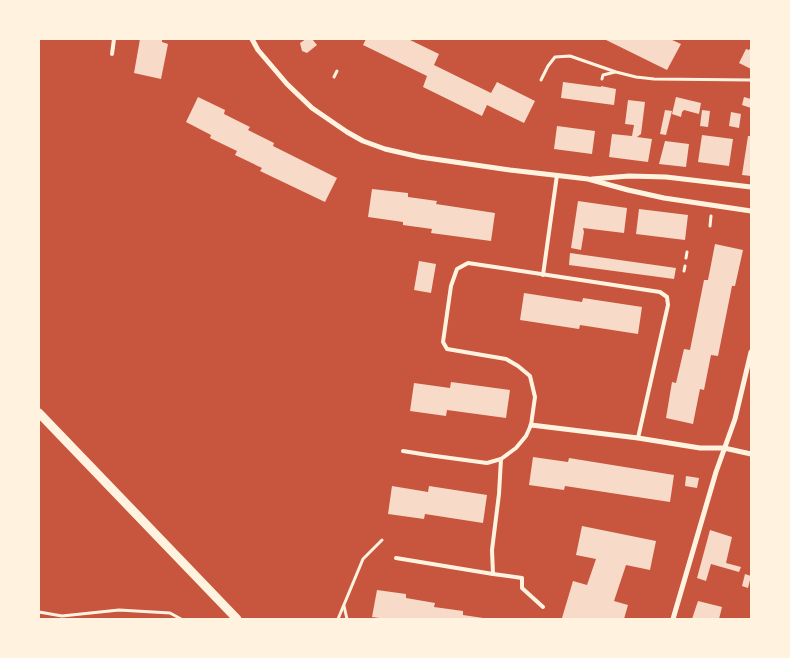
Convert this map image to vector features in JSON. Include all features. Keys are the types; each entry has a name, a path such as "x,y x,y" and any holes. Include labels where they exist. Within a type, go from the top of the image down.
{"street":[{"path":"252,39 258,50 287,84 312,108 347,132 385,149 420,157 588,179 664,198 751,211"},
{"path":"588,179 629,176 666,177 751,187"},
{"path":"673,619 716,472 735,419 749,368 751,352"},
{"path":"39,413 236,619"},
{"path":"531,425 638,438 700,448 724,448 751,454"}],"lane":[{"path":"112,54 114,39"},
{"path":"543,275 557,175"},
{"path":"403,451 487,463 501,459 516,448 526,436 531,425 535,397 530,376 506,358 447,348 443,342 451,286 456,269 468,263 660,292 667,297 668,305 638,438"},
{"path":"493,574 492,550 501,459"},
{"path":"396,558 522,578 522,588 543,607"}],"path":[{"path":"541,80 548,66 556,57 570,56 636,77 654,79 751,80"},
{"path":"334,77 337,71"},
{"path":"602,79 603,75 616,72"},
{"path":"710,226 711,216"},
{"path":"686,258 687,252"},
{"path":"684,271 685,266"},
{"path":"338,619 363,559 382,540"},
{"path":"344,606 347,619"},
{"path":"39,612 62,616 120,610 170,613 181,619"}],"building":[{"path":"140,39 162,39 162,42 168,44 161,79 134,73"},
{"path":"306,39 312,39 317,45 307,53 302,51 300,43"},
{"path":"366,39 408,39 439,54 434,65 491,93 497,82 535,101 524,123 487,105 482,116 423,87 427,76 363,45"},
{"path":"604,39 670,39 681,44 667,70"},
{"path":"751,47 751,69 739,63 746,49 749,50"},
{"path":"563,82 616,89 614,105 561,98"},
{"path":"198,97 225,110 224,114 250,127 248,130 274,143 273,146 337,178 325,202 260,171 262,168 235,155 237,151 210,138 211,135 186,122"},
{"path":"676,97 701,103 699,114 684,110 681,117 672,114"},
{"path":"744,97 751,99 751,108 742,105"},
{"path":"628,100 645,102 641,134 637,137 652,139 648,162 609,157 612,134 632,136 634,125 625,124"},
{"path":"665,110 672,111 666,135 660,134"},
{"path":"702,110 710,111 708,127 700,126"},
{"path":"731,112 741,114 739,128 729,126"},
{"path":"557,126 595,131 592,154 554,149"},
{"path":"702,135 733,139 729,166 698,162"},
{"path":"748,136 751,136 751,176 742,175"},
{"path":"665,141 689,144 686,167 659,164"},
{"path":"372,189 408,193 408,197 437,201 436,204 495,213 491,241 431,233 432,229 403,225 403,222 368,217"},
{"path":"578,201 627,208 624,233 583,228 581,250 571,248"},
{"path":"639,209 688,215 685,240 636,234"},
{"path":"715,244 743,250 735,286 732,286 718,356 711,355 704,390 700,389 693,424 666,418 672,382 676,383 684,349 690,350 704,280 708,280"},
{"path":"570,253 676,268 674,279 569,265"},
{"path":"419,261 436,264 431,293 414,290"},
{"path":"524,293 582,302 583,298 642,307 638,334 580,325 579,329 520,320"},
{"path":"451,382 510,390 506,418 447,410 446,416 410,411 414,383 450,388"},
{"path":"533,457 568,462 569,458 674,475 670,502 565,486 564,490 529,485"},
{"path":"686,476 699,478 697,488 685,486"},
{"path":"392,486 428,492 429,486 487,495 483,523 425,514 424,519 388,514"},
{"path":"582,526 656,541 650,570 626,565 614,601 628,605 624,619 562,618 573,581 587,585 596,559 576,555"},
{"path":"710,530 732,537 726,563 741,567 739,572 711,564 706,581 697,578"},
{"path":"745,574 751,576 748,588 742,586"},
{"path":"377,590 406,594 406,598 435,603 434,607 463,611 463,615 483,619 387,619 372,617"},
{"path":"698,601 722,607 719,619 692,619"}]}
